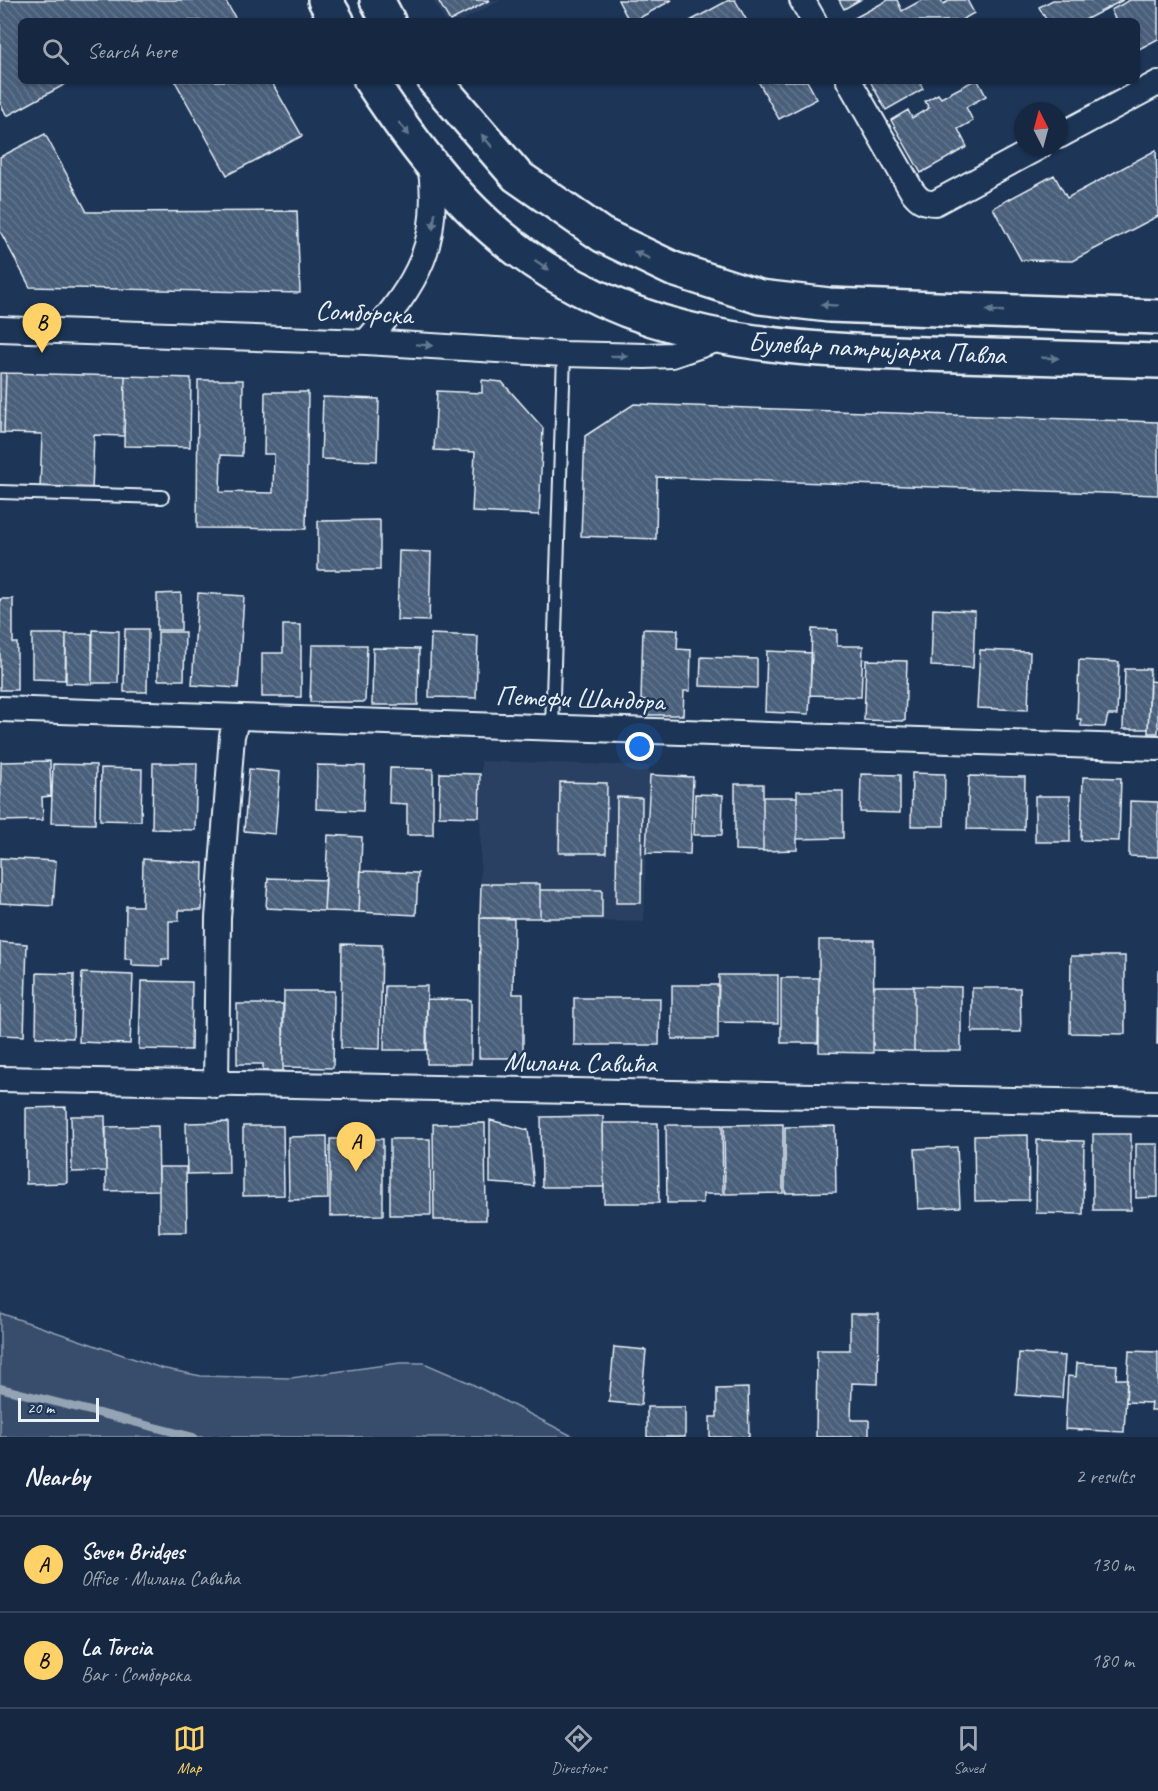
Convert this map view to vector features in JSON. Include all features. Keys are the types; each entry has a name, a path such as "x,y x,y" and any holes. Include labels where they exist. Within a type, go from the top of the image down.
{"main road":[{"path":"325,0 335,18"},
{"path":"377,0 386,18"},
{"name":"Булевар патријарха Павла","path":"373,84 430,162 509,243 553,273 602,300 642,316 722,338 760,345 824,351 1158,361"},
{"name":"Булевар патријарха Павла","path":"438,84 517,176 602,236 673,269 760,297 829,305 1158,317"}],"street":[{"path":"802,0 812,18"},
{"path":"1068,131 1158,83"},
{"path":"851,84 912,191 919,200 926,203 935,203 1022,156"},
{"path":"366,342 414,275 426,252 435,211 430,162"},
{"name":"Сомборска","path":"0,329 366,342 564,354 672,355 722,338"},
{"name":"Петефи Шандора","path":"0,709 1158,748"},
{"path":"216,1085 218,918 232,736 237,717"},
{"name":"Милана Савића","path":"0,1079 1158,1103"}],"lane":[{"path":"552,728 564,354"},
{"path":"0,492 162,497"}],"shaded area":[{"path":"433,0 501,0 467,18 443,18"},
{"path":"481,761 649,766 644,922 480,918"},
{"path":"0,1313 161,1368 201,1376 291,1378 400,1363 424,1363 470,1383 574,1437 0,1437"}],"building":[{"path":"0,0 225,0 235,18 18,18 18,84 66,84 7,116 0,103"},
{"path":"438,0 490,0 456,18 448,18"},
{"path":"618,0 672,0 639,18 627,18"},
{"path":"729,0 735,0 745,18 696,18"},
{"path":"839,0 860,0 844,9"},
{"path":"888,0 897,0 902,11 922,0 941,0 943,4 951,0 967,0 974,13 965,18 855,18"},
{"path":"1053,0 1123,0 1089,18 1045,18 1039,7"},
{"path":"1130,0 1158,0 1158,39 1140,48 1140,18 1115,18 1111,10"},
{"path":"177,84 273,84 302,136 227,175"},
{"path":"760,84 809,84 817,99 779,119"},
{"path":"872,84 920,84 923,89 886,110"},
{"path":"967,84 980,84 986,96 966,107 973,121 958,129 967,147 921,173 891,120 908,110 912,118 929,108 925,101 938,94 941,98"},
{"path":"45,134 87,212 297,211 300,293 30,287 0,231 0,157"},
{"path":"1156,150 1158,216 1072,261 1021,260 993,208 1054,175 1067,198"},
{"path":"0,373 6,373 4,433 0,433"},
{"path":"6,373 125,376 124,436 94,435 92,490 40,489 42,434 4,433"},
{"path":"125,376 191,378 190,447 124,446"},
{"path":"198,380 243,380 242,456 221,455 220,492 273,493 274,454 264,454 265,392 308,392 306,529 197,528"},
{"path":"482,380 502,382 543,428 539,515 472,512 475,452 434,450 437,391 482,393"},
{"path":"323,397 379,399 377,461 321,459"},
{"path":"634,404 1158,422 1158,495 657,477 656,539 581,536 585,436"},
{"path":"380,520 380,570 318,570 318,521"},
{"path":"399,551 431,552 429,621 397,620"},
{"path":"181,593 181,630 157,630 157,594"},
{"path":"198,593 244,596 238,688 192,685"},
{"path":"0,599 13,599 13,643 17,643 17,690 0,690"},
{"path":"933,609 975,611 973,668 931,666"},
{"path":"283,625 301,625 301,697 262,697 262,653 283,653"},
{"path":"125,629 148,629 147,692 124,692"},
{"path":"643,629 678,630 677,649 691,650 690,691 684,691 683,715 645,715 646,700 641,700"},
{"path":"812,629 837,630 837,646 863,646 861,697 810,695"},
{"path":"93,630 119,631 118,683 92,683"},
{"path":"158,632 185,632 184,680 158,680"},
{"path":"32,634 66,634 65,680 32,679"},
{"path":"66,634 92,634 92,684 66,683"},
{"path":"431,634 478,636 476,698 429,697"},
{"path":"312,645 367,645 365,702 310,702"},
{"path":"373,648 419,649 418,705 372,705"},
{"path":"980,650 1030,652 1028,710 977,708"},
{"path":"767,651 812,653 809,714 765,712"},
{"path":"701,657 757,659 757,688 700,686"},
{"path":"866,660 907,661 905,721 864,720"},
{"path":"1079,660 1119,662 1117,715 1108,715 1105,727 1081,726 1081,719 1077,719"},
{"path":"1125,669 1150,669 1148,729 1123,729"},
{"path":"1150,681 1158,682 1158,733 1148,733"},
{"path":"50,761 51,796 42,797 43,820 0,821 1,762"},
{"path":"153,763 197,763 195,830 152,829"},
{"path":"53,764 96,765 95,824 51,823"},
{"path":"317,765 365,766 363,811 316,809"},
{"path":"101,768 142,769 141,821 100,820"},
{"path":"390,768 433,769 433,835 407,835 407,804 389,803"},
{"path":"249,769 280,772 275,834 244,831"},
{"path":"440,773 480,774 479,817 439,816"},
{"path":"912,773 945,774 944,826 911,826"},
{"path":"861,774 900,775 900,813 860,812"},
{"path":"650,775 693,777 690,854 646,853"},
{"path":"969,776 1025,777 1024,830 967,829"},
{"path":"1083,777 1121,778 1119,841 1081,840"},
{"path":"560,782 607,783 606,853 559,853"},
{"path":"735,784 763,784 763,851 735,850"},
{"path":"797,791 843,791 843,838 797,839"},
{"path":"695,794 723,795 722,835 694,835"},
{"path":"1035,796 1070,796 1070,842 1035,842"},
{"path":"617,797 642,798 641,903 616,903"},
{"path":"763,797 797,797 797,850 763,851"},
{"path":"1130,801 1158,802 1158,857 1129,856"},
{"path":"328,835 362,837 359,912 324,911"},
{"path":"0,858 56,861 53,906 0,903"},
{"path":"143,859 203,863 202,910 179,910 179,921 169,921 169,959 162,959 162,966 132,965 132,959 125,959 126,906 142,906"},
{"path":"361,871 418,873 416,915 359,912"},
{"path":"268,878 326,880 324,911 266,908"},
{"path":"481,884 540,884 540,918 480,918"},
{"path":"540,890 602,890 602,918 540,918"},
{"path":"480,918 514,919 513,994 523,994 523,1058 479,1058"},
{"path":"819,940 874,940 873,1053 819,1052"},
{"path":"0,942 27,944 24,1036 0,1035"},
{"path":"342,944 382,945 380,1049 341,1048"},
{"path":"1071,956 1125,956 1125,1034 1070,1033"},
{"path":"1158,970 1158,1044 1157,1044"},
{"path":"37,973 74,974 73,1038 36,1037"},
{"path":"82,973 133,975 130,1044 79,1042"},
{"path":"719,975 778,975 778,1023 718,1022"},
{"path":"781,978 819,978 818,1043 781,1043"},
{"path":"141,981 192,982 191,1050 139,1049"},
{"path":"672,985 718,985 718,1039 672,1039"},
{"path":"385,986 427,986 426,1050 384,1050"},
{"path":"874,986 914,986 914,1051 873,1050"},
{"path":"914,986 961,987 961,1051 914,1051"},
{"path":"972,988 1020,988 1021,1032 972,1032"},
{"path":"284,991 334,991 333,1068 283,1067"},
{"path":"574,998 660,998 659,1045 574,1045"},
{"path":"427,999 471,1000 471,1064 427,1064"},
{"path":"237,1004 283,1004 283,1071 263,1071 263,1064 237,1064"},
{"path":"66,1107 67,1183 26,1184 26,1108"},
{"path":"71,1116 105,1116 106,1171 72,1172"},
{"path":"603,1116 604,1187 542,1187 541,1117"},
{"path":"490,1120 528,1130 534,1186 490,1183"},
{"path":"228,1122 229,1173 187,1174 186,1123"},
{"path":"485,1123 486,1220 434,1220 433,1124"},
{"path":"603,1123 658,1123 659,1203 604,1203"},
{"path":"783,1124 783,1193 725,1194 724,1125"},
{"path":"666,1125 722,1125 723,1194 703,1194 703,1203 667,1203"},
{"path":"158,1126 159,1190 106,1191 106,1127"},
{"path":"243,1126 283,1126 284,1195 243,1196"},
{"path":"835,1126 836,1192 785,1193 785,1127"},
{"path":"1093,1134 1131,1134 1131,1210 1093,1210"},
{"path":"1028,1135 1029,1200 975,1201 974,1136"},
{"path":"327,1136 328,1199 289,1200 288,1137"},
{"path":"330,1139 383,1139 383,1215 330,1216"},
{"path":"390,1139 430,1139 431,1215 390,1215"},
{"path":"1037,1140 1084,1141 1083,1214 1036,1213"},
{"path":"1136,1144 1158,1144 1158,1197 1136,1198"},
{"path":"957,1147 960,1207 918,1209 915,1149"},
{"path":"159,1167 186,1167 187,1232 159,1232"},
{"path":"850,1314 879,1314 878,1384 852,1383 851,1420 869,1420 869,1437 816,1437 817,1350 850,1350"},
{"path":"614,1347 646,1350 641,1405 609,1402"},
{"path":"1129,1351 1158,1352 1158,1410 1151,1410 1152,1403 1126,1402"},
{"path":"1019,1353 1065,1356 1062,1398 1016,1395"},
{"path":"1077,1363 1117,1365 1116,1379 1127,1379 1124,1432 1065,1429 1068,1376 1076,1377"},
{"path":"748,1388 749,1437 710,1437 710,1417 717,1417 717,1389"},
{"path":"647,1407 685,1407 685,1437 647,1437"}],"waterway":[{"path":"0,1388 193,1437"}],"place":[{"name":"La Torcia","path":"42,353"},
{"name":"Seven Bridges","path":"356,1172"}]}
